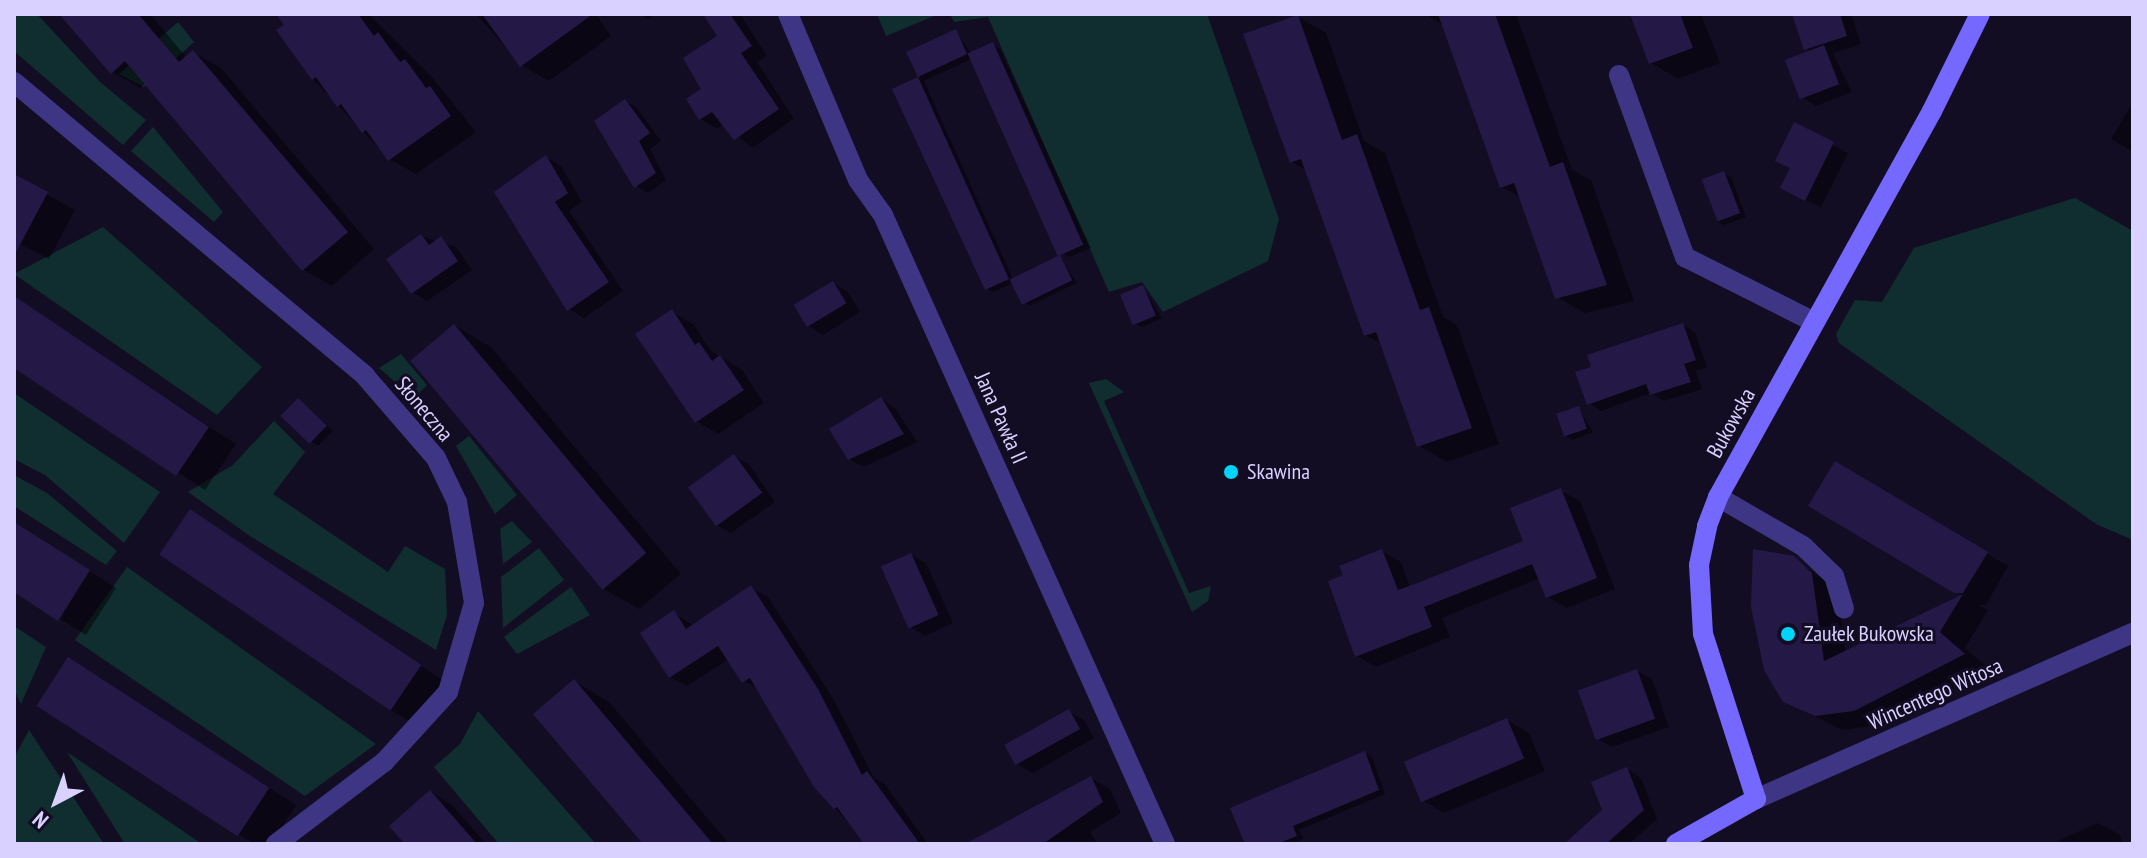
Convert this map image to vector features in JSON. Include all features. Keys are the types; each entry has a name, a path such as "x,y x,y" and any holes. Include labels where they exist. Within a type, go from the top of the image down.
{"street":[{"name":"Jana Pawła II","path":"788,14 858,180 883,215 1165,844"},
{"name":"Bukowska","path":"1756,799 1715,684 1698,599 1699,565 1718,497 1980,14"},
{"path":"1619,75 1685,257 1814,322"},
{"name":"Słoneczna","path":"14,82 365,376 436,458 457,502 474,603 448,692 384,762 276,844"},
{"path":"1718,497 1803,546 1834,576 1844,608"},
{"name":"Wincentego Witosa","path":"1756,799 2133,633"},
{"path":"1676,844 1756,799"}],"green space":[{"path":"14,14 37,14 100,82 146,120 123,145 14,51"},
{"path":"877,14 939,14 886,36"},
{"path":"950,14 1207,14 1279,219 1268,261 1163,312 1142,282 1109,292 988,17 954,22"},
{"path":"178,22 194,42 144,87 119,74"},
{"path":"153,127 223,212 214,222 131,151"},
{"path":"2075,198 2133,231 2133,540 2096,524 1839,343 1836,334 1855,300 1882,302 1914,248"},
{"path":"103,227 262,367 217,415 14,274"},
{"path":"401,354 427,385 414,398 379,368"},
{"path":"1106,379 1124,392 1104,401 1189,593 1211,586 1208,601 1192,612 1089,383"},
{"path":"14,393 160,492 124,543 45,475 14,459"},
{"path":"274,421 305,452 273,494 388,572 405,546 445,569 447,615 436,650 250,536 188,492 233,465"},
{"path":"469,436 517,495 495,514 456,446"},
{"path":"14,475 47,493 117,551 106,565 14,506"},
{"path":"512,521 532,542 503,564 500,529"},
{"path":"539,548 564,580 503,628 501,577"},
{"path":"127,567 376,744 305,796 75,640"},
{"path":"571,587 590,615 517,654 504,637"},
{"path":"14,626 46,647 21,704 14,690"},
{"path":"478,711 596,844 499,844 434,767 460,744"},
{"path":"29,730 104,844 14,844 14,758"},
{"path":"67,752 202,844 125,844"}],"building":[{"path":"59,14 138,14 179,62 193,50 348,232 302,271 125,61 111,74"},
{"path":"276,14 358,14 374,36 378,32 400,62 405,59 426,88 430,86 451,116 388,161 366,130 362,133 341,104 337,107 316,77 312,80 276,30 284,25"},
{"path":"482,14 593,14 520,67"},
{"path":"703,14 730,14 752,46 741,53 779,109 734,140 712,112 699,120 686,99 701,89 683,58 717,36"},
{"path":"1438,14 1495,14 1550,167 1563,162 1607,285 1555,299 1514,183 1500,188"},
{"path":"1630,14 1680,14 1693,48 1649,64"},
{"path":"1792,14 1840,14 1847,36 1804,50"},
{"path":"1298,15 1342,140 1357,134 1420,310 1429,307 1472,428 1417,447 1376,332 1364,336 1301,159 1290,163 1243,34"},
{"path":"956,29 967,54 918,77 906,52"},
{"path":"993,42 1083,245 1058,256 967,53"},
{"path":"1824,45 1839,84 1800,99 1785,60"},
{"path":"918,77 1009,279 985,290 892,89"},
{"path":"625,99 650,133 639,141 656,173 634,188 594,121"},
{"path":"1794,122 1834,142 1805,201 1780,188 1790,168 1775,161"},
{"path":"546,155 568,193 555,202 609,282 567,311 494,192"},
{"path":"1724,171 1740,213 1718,222 1702,180"},
{"path":"14,174 48,192 14,256"},
{"path":"421,234 429,245 441,236 458,261 411,294 386,259"},
{"path":"1060,255 1072,280 1022,305 1010,280"},
{"path":"833,281 846,303 807,327 794,305"},
{"path":"1143,285 1156,315 1133,325 1120,295"},
{"path":"14,296 209,427 176,476 14,368"},
{"path":"672,309 695,345 699,342 712,361 720,355 744,390 695,423 635,334"},
{"path":"1683,323 1696,360 1684,364 1691,382 1650,395 1646,384 1587,405 1575,372 1591,367 1587,355"},
{"path":"454,324 646,553 603,590 410,361"},
{"path":"881,397 904,434 848,460 829,429"},
{"path":"298,398 327,426 309,444 281,416"},
{"path":"1579,406 1587,429 1564,437 1556,414"},
{"path":"734,454 762,493 716,526 688,488"},
{"path":"1835,461 1988,552 1963,593 1954,593 1808,506"},
{"path":"1561,488 1597,578 1546,598 1532,564 1424,607 1432,627 1355,657 1328,581 1343,575 1339,566 1382,549 1398,590 1523,541 1510,508"},
{"path":"190,509 421,665 391,711 159,555"},
{"path":"14,522 90,570 58,621 14,592"},
{"name":"Zaułek Bukowska","path":"1753,549 1794,556 1812,573 1824,661 1963,594 1940,632 1965,654 1854,711 1815,716 1783,702 1764,670 1751,607"},
{"path":"911,553 939,615 909,629 881,566"},
{"path":"751,585 818,689 862,775 867,771 920,844 864,844 837,807 834,809 814,787 750,678 742,683 718,646 669,678 640,633 674,610 686,629"},
{"path":"68,657 269,788 238,836 36,706"},
{"path":"1637,669 1655,719 1596,740 1578,691"},
{"path":"574,679 713,844 643,844 533,714"},
{"path":"1069,709 1080,729 1015,765 1004,745"},
{"path":"1507,718 1524,759 1421,802 1404,762"},
{"path":"1365,751 1379,790 1293,826 1297,836 1277,844 1245,844 1230,808"},
{"path":"1627,767 1644,810 1606,844 1564,844 1602,810 1591,782"},
{"path":"1091,776 1103,802 1043,844 965,844"},
{"path":"430,790 477,844 405,844 389,826"}],"place":[{"name":"Skawina","path":"1231,472"},
{"name":"Zaułek Bukowska","path":"1788,634"}]}
